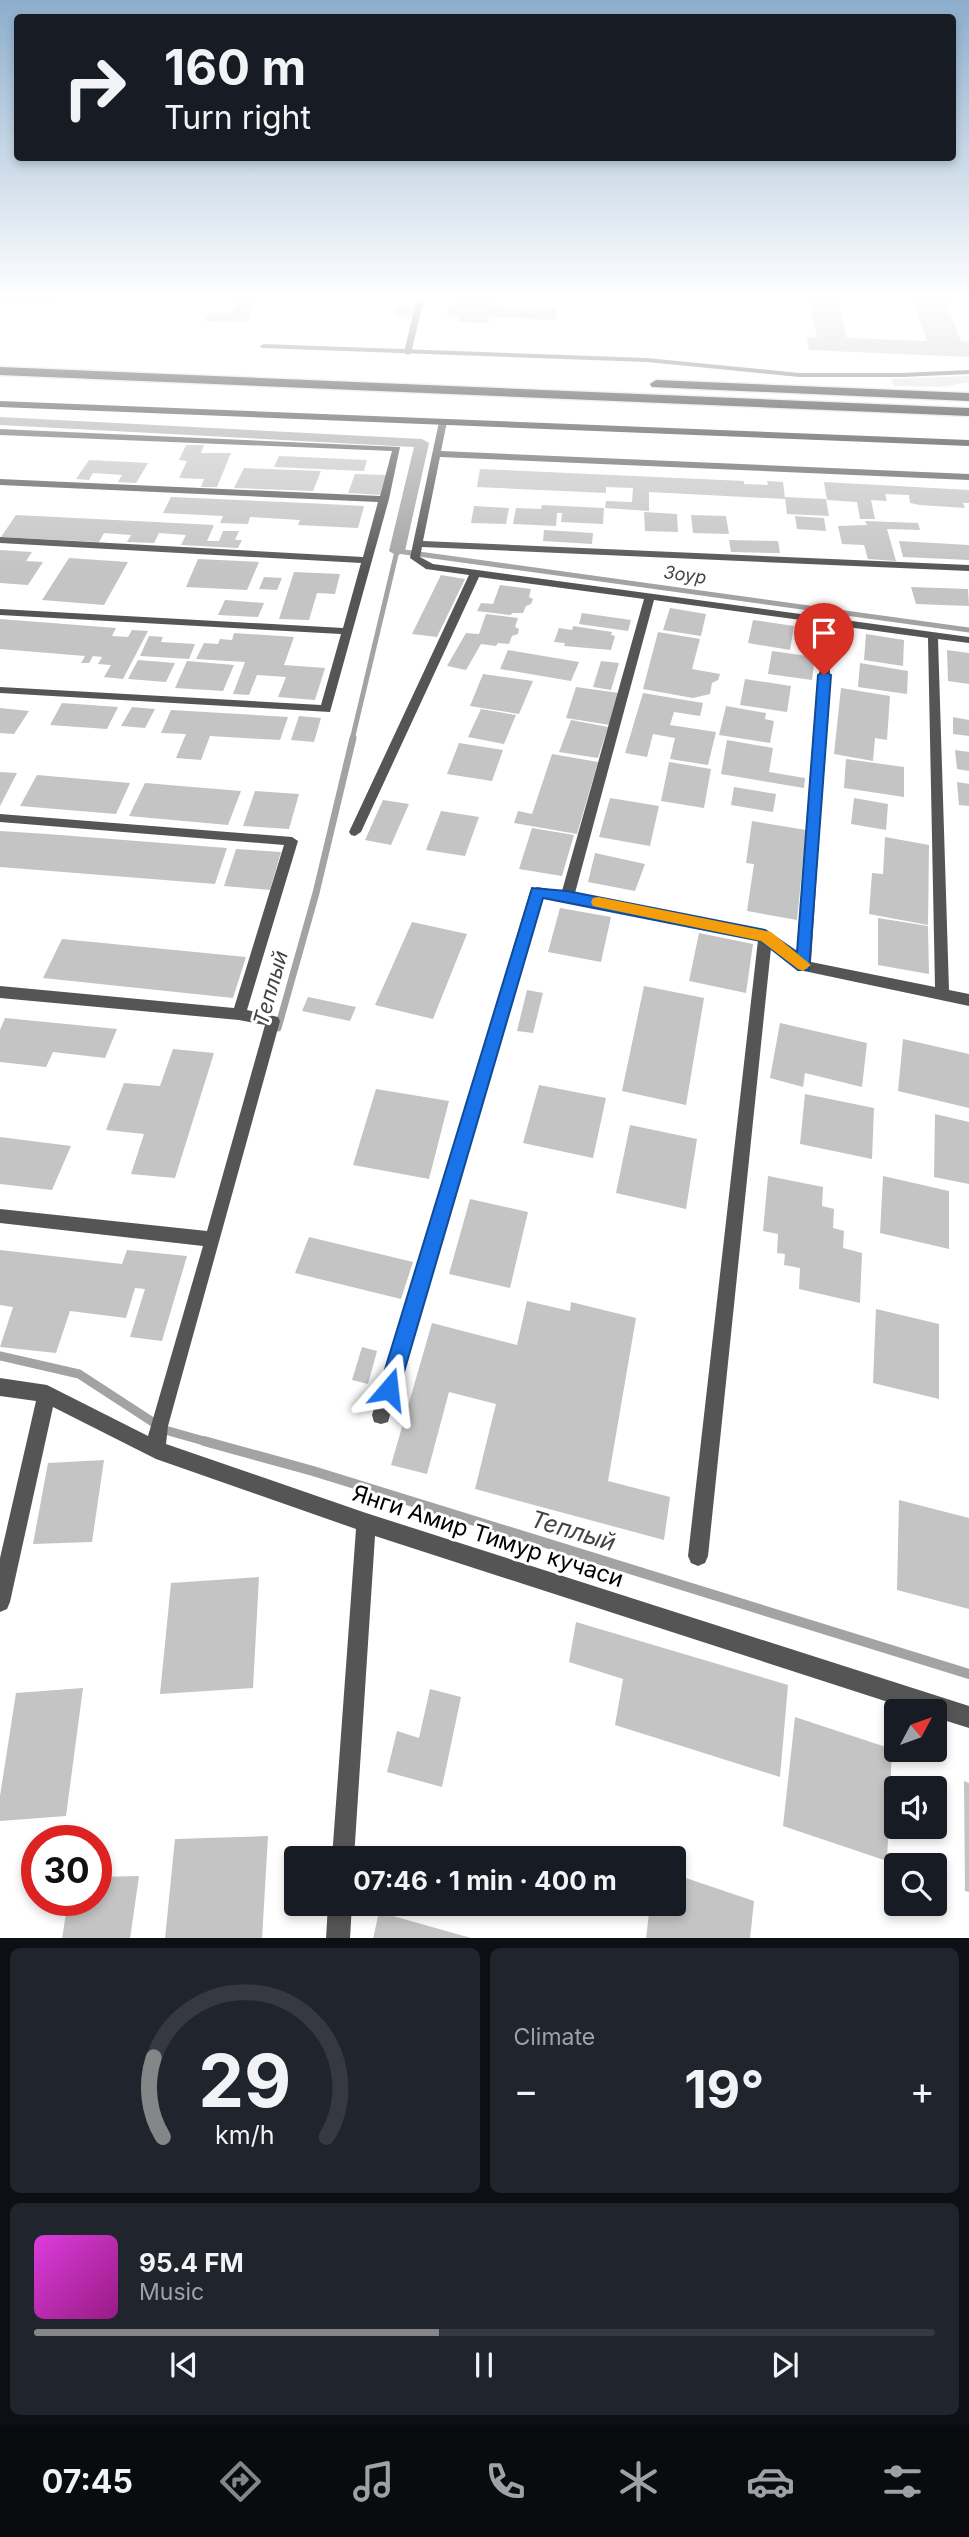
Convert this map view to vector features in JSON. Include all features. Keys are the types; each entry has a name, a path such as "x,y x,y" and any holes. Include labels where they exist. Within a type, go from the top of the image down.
{"highway":[{"path":"459,390 969,412"},
{"path":"814,390 969,397"}],"main road":[{"path":"0,404 969,443"}],"street":[{"path":"443,422 439,454 415,558 430,567 969,640"},
{"path":"0,432 397,449 326,709 0,690"},
{"path":"439,454 969,477"},
{"path":"0,482 384,499"},
{"path":"0,540 367,560"},
{"path":"418,544 969,568"},
{"path":"355,832 475,574"},
{"path":"567,896 650,597"},
{"path":"0,612 347,631"},
{"path":"804,965 828,622"},
{"path":"933,634 942,995"},
{"path":"0,818 292,841 239,1014"},
{"path":"381,1415 537,892 765,936 804,965 969,1000"},
{"path":"698,1556 765,936"},
{"path":"0,992 239,1014 273,1021 159,1426 156,1450"},
{"path":"0,1216 212,1239"},
{"name":"Янги Амир Тимур кучаси","path":"0,1387 47,1394 156,1450 366,1523 969,1717"},
{"path":"0,1602 47,1394"},
{"path":"345,1846 366,1523"},
{"path":"338,1938 340,1916"}],"building":[{"path":"186,445 204,445 201,453 231,453 217,487 201,487 204,479 179,478 187,461 179,460"},
{"path":"279,456 367,460 364,471 274,467"},
{"path":"89,460 148,463 136,483 118,482 122,475 93,473 89,480 76,479"},
{"path":"244,468 321,471 313,491 234,488"},
{"path":"480,469 744,481 744,484 768,485 767,481 783,482 785,499 649,492 649,511 605,508 606,501 632,502 633,488 606,487 606,493 477,487"},
{"path":"355,474 386,475 380,495 348,493"},
{"path":"824,482 969,490 969,503 963,503 965,508 920,505 910,503 909,495 885,494 887,501 871,500 875,519 860,519 857,502 827,500"},
{"path":"171,497 364,506 358,528 298,525 300,520 250,517 248,524 220,523 223,516 163,513"},
{"path":"785,497 826,499 829,516 787,514"},
{"path":"542,505 604,508 603,524 561,522 562,513 557,513 556,526 513,524 516,508 541,509"},
{"path":"474,506 509,508 506,524 471,523"},
{"path":"644,512 677,514 678,532 645,531"},
{"path":"16,515 214,525 207,541 219,541 223,531 239,531 235,540 242,540 238,548 181,545 186,535 159,533 154,543 127,542 131,535 104,533 99,542 1,537"},
{"path":"691,515 726,516 729,534 693,533"},
{"path":"795,516 824,518 826,531 797,529"},
{"path":"865,521 918,523 920,530 887,529 896,561 868,559 864,545 842,544 838,526 867,525"},
{"path":"544,530 593,533 592,544 543,541"},
{"path":"729,540 778,541 780,553 731,552"},
{"path":"899,541 969,545 969,560 903,557"},
{"path":"0,550 32,552 26,561 43,562 28,585 0,583"},
{"path":"69,558 128,562 104,605 42,600"},
{"path":"198,559 259,562 247,590 186,587"},
{"path":"294,572 340,574 335,594 317,593 309,620 279,619"},
{"path":"441,575 465,579 437,637 412,634"},
{"path":"264,577 282,578 277,590 259,589"},
{"path":"500,585 531,589 531,604 526,606 523,613 510,615 477,611 481,603 493,604"},
{"path":"911,587 968,589 969,606 916,604"},
{"path":"225,600 264,603 258,617 218,615"},
{"path":"670,608 706,614 701,636 663,630"},
{"path":"582,613 631,620 628,631 579,624"},
{"path":"486,614 518,618 515,627 519,629 518,634 512,636 509,644 481,644 466,670 447,666 466,633 479,634"},
{"path":"0,619 116,628 112,636 128,637 132,630 148,631 123,679 104,677 111,665 98,664 102,657 93,656 89,663 81,663 85,656 0,649"},
{"path":"753,620 794,626 790,650 748,643"},
{"path":"573,626 612,632 611,635 615,636 611,650 564,646 565,643 554,642 559,628 572,630"},
{"path":"658,632 700,639 692,669 720,674 718,680 712,683 710,694 693,698 643,689"},
{"path":"234,633 294,637 284,665 325,668 315,700 278,697 286,677 257,675 249,695 233,694 245,662 196,659 204,643 218,644 220,639 232,640"},
{"path":"866,634 904,640 903,666 864,660"},
{"path":"149,636 163,637 161,642 195,644 189,659 140,656"},
{"path":"508,650 579,662 571,681 500,669"},
{"path":"947,650 969,653 969,684 948,681"},
{"path":"772,651 815,657 812,680 768,674"},
{"path":"138,660 175,663 166,682 128,679"},
{"path":"187,661 234,665 223,691 175,688"},
{"path":"601,661 619,663 611,690 593,687"},
{"path":"860,663 908,671 907,694 858,687"},
{"path":"483,674 533,681 519,714 470,706"},
{"path":"745,679 791,686 787,712 740,705"},
{"path":"576,687 619,693 610,725 566,718"},
{"path":"841,688 890,696 887,740 875,738 873,761 834,754"},
{"path":"643,693 703,703 700,716 674,712 670,725 716,732 708,765 670,759 675,738 653,734 647,757 625,753"},
{"path":"62,703 118,707 107,729 50,725"},
{"path":"726,706 766,713 765,719 774,721 770,743 719,735"},
{"path":"132,707 155,709 145,728 121,726"},
{"path":"0,708 29,711 14,734 0,733"},
{"path":"481,709 516,715 504,744 468,737"},
{"path":"171,710 288,717 280,740 210,736 201,760 176,758 186,734 161,733"},
{"path":"299,716 321,718 314,742 291,740"},
{"path":"953,717 969,720 969,736 953,734"},
{"path":"571,720 608,727 598,758 559,752"},
{"path":"727,740 773,748 769,772 805,778 804,788 721,774"},
{"path":"459,743 503,750 492,781 447,774"},
{"path":"955,750 969,752 969,771 957,769"},
{"path":"552,754 598,762 577,834 514,823 518,811 532,814"},
{"path":"846,759 904,767 904,797 844,788"},
{"path":"669,762 711,769 704,808 661,801"},
{"path":"0,772 17,773 0,806"},
{"path":"37,775 130,783 116,814 20,806"},
{"path":"957,782 969,784 969,806 959,805"},
{"path":"145,783 241,791 228,825 129,816"},
{"path":"734,787 776,794 773,812 731,805"},
{"path":"255,791 299,794 289,829 243,826"},
{"path":"610,798 659,806 650,846 599,837"},
{"path":"854,798 888,804 886,830 851,824"},
{"path":"383,800 409,804 391,845 365,840"},
{"path":"441,811 479,817 465,856 426,850"},
{"path":"752,821 806,830 797,920 747,911 754,864 746,863"},
{"path":"532,828 574,835 562,876 519,869"},
{"path":"0,831 227,848 215,884 0,867"},
{"path":"885,837 929,845 928,925 869,914 872,873 883,874"},
{"path":"236,849 281,852 270,890 224,886"},
{"path":"595,853 645,864 635,891 588,882"},
{"path":"560,908 611,917 601,962 548,952"},
{"path":"878,918 928,926 929,974 878,965"},
{"path":"412,922 467,934 433,1019 375,1005"},
{"path":"699,933 753,944 746,993 689,981"},
{"path":"62,939 246,957 233,998 43,978"},
{"path":"644,986 704,998 686,1105 622,1091"},
{"path":"527,990 543,993 533,1033 517,1031"},
{"path":"308,997 356,1007 350,1021 302,1011"},
{"path":"5,1018 117,1029 105,1058 53,1052 46,1067 0,1062 0,1030"},
{"path":"780,1023 867,1043 862,1087 805,1073 803,1087 770,1078"},
{"path":"903,1039 969,1054 969,1108 898,1091"},
{"path":"173,1049 214,1053 175,1178 131,1174 144,1134 106,1130 124,1083 160,1086"},
{"path":"539,1085 606,1098 593,1158 523,1143"},
{"path":"376,1089 449,1101 429,1179 353,1165"},
{"path":"805,1094 874,1108 872,1159 800,1144"},
{"path":"935,1114 969,1122 969,1184 934,1177"},
{"path":"630,1125 697,1139 686,1209 616,1193"},
{"path":"0,1137 71,1146 52,1190 0,1184"},
{"path":"768,1176 823,1187 822,1206 834,1209 833,1228 844,1231 843,1248 862,1253 860,1303 799,1289 800,1268 784,1265 785,1254 777,1253 778,1234 763,1231"},
{"path":"883,1176 949,1191 949,1249 880,1233"},
{"path":"470,1199 528,1212 510,1288 449,1274"},
{"path":"309,1237 413,1262 401,1299 295,1273"},
{"path":"0,1250 122,1264 127,1250 187,1256 162,1341 130,1337 145,1289 135,1288 126,1318 70,1311 56,1353 0,1347 13,1307 0,1305"},
{"path":"527,1301 570,1311 571,1302 636,1318 608,1481 670,1497 664,1540 475,1489 496,1404 449,1392 427,1474 391,1465 432,1323 517,1345"},
{"path":"876,1309 939,1324 939,1399 873,1383"},
{"path":"362,1347 377,1351 368,1384 352,1380"},
{"path":"104,1460 92,1542 33,1544 48,1463"},
{"path":"899,1500 969,1518 969,1609 897,1590"},
{"path":"259,1577 253,1688 160,1694 171,1583"},
{"path":"576,1622 788,1685 780,1777 615,1725 623,1679 569,1662"},
{"path":"83,1688 66,1816 0,1821 0,1796 16,1693"},
{"path":"430,1689 461,1697 442,1787 387,1772 397,1731 419,1738"},
{"path":"795,1717 884,1746 884,1762 891,1762 891,1776 884,1776 884,1839 888,1839 884,1860 783,1826"},
{"path":"964,1781 969,1783 969,1892 965,1891"},
{"path":"268,1836 262,1938 165,1938 175,1839"},
{"path":"139,1876 130,1938 62,1938 66,1916 112,1916 112,1877"},
{"path":"686,1878 754,1901 750,1938 646,1938 649,1916 686,1916"},
{"path":"378,1916 393,1916 471,1938 373,1938"}],"waterway":[{"path":"0,421 422,443 397,551"},
{"name":"Зоур","path":"352,740 397,551 969,630"},
{"name":"Теплый","path":"278,1028 316,893 353,738"},
{"name":"Теплый","path":"0,1356 79,1374 165,1430 211,1443"},
{"name":"Теплый","path":"204,1441 313,1471 969,1674"}],"slow traffic":[{"path":"598,902 765,936 803,965"}],"route":[{"path":"389,1389 537,892 765,936 804,965 824,675"}]}
